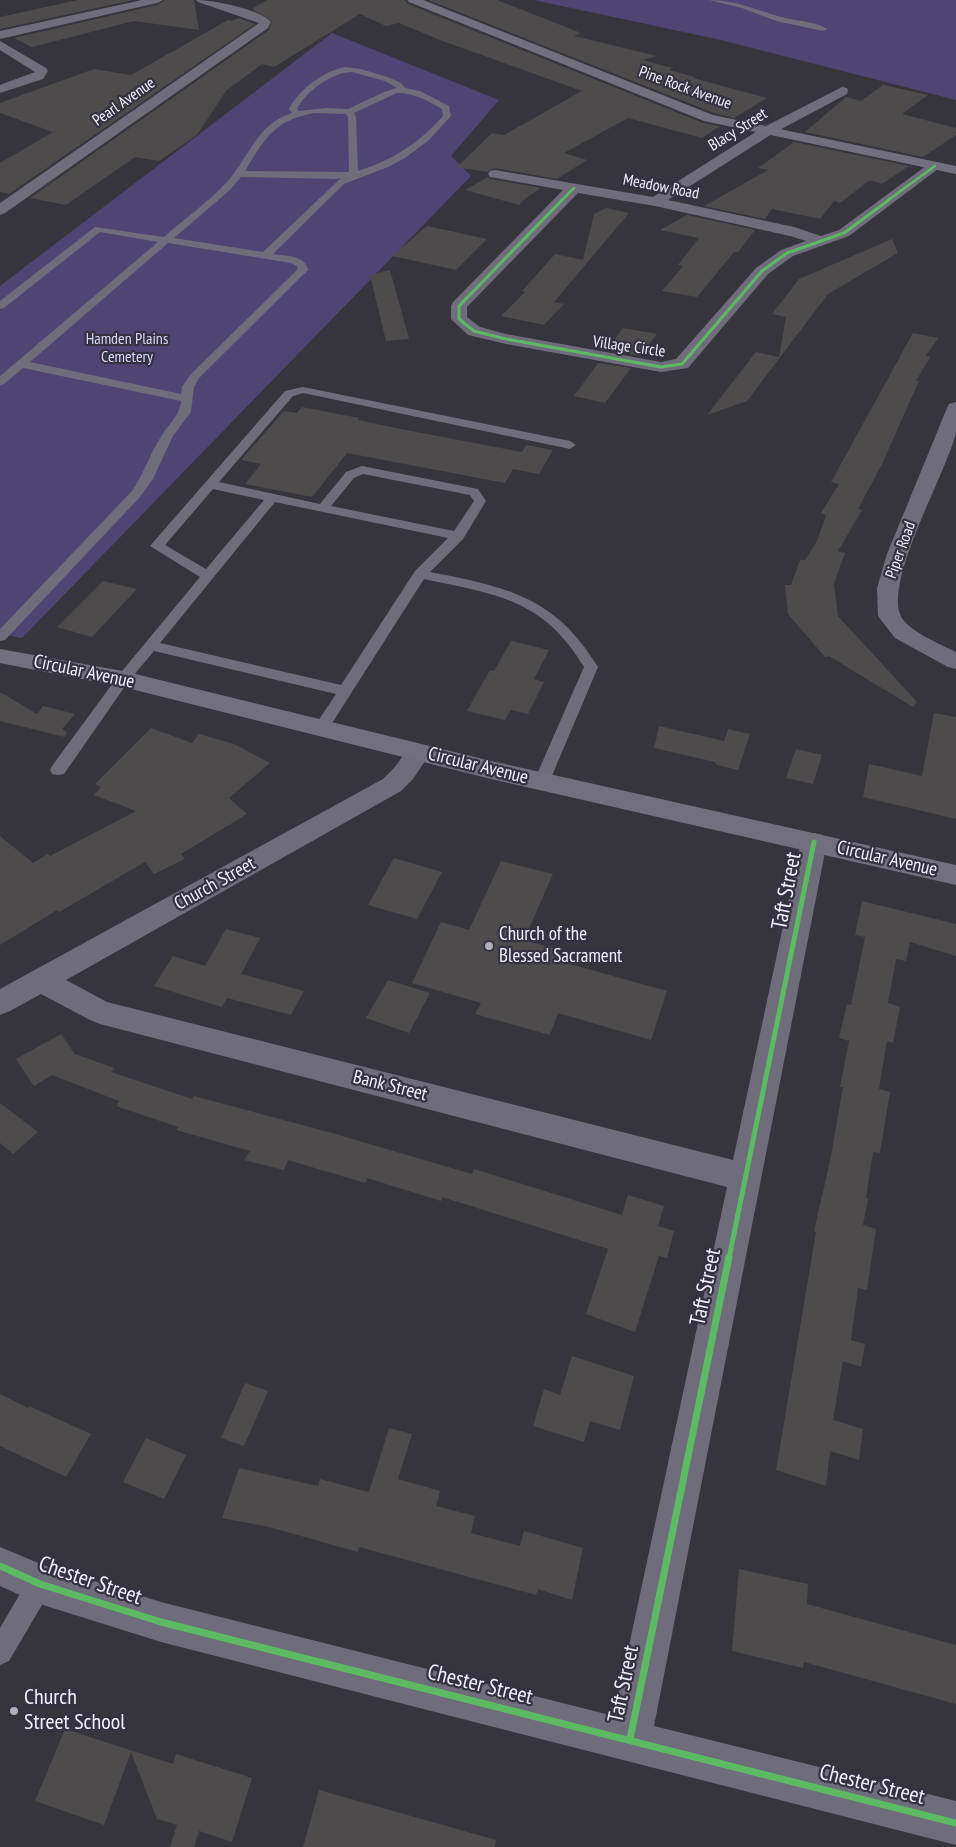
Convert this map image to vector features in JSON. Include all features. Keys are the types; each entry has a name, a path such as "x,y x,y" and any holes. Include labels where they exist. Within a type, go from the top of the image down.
{"street":[{"path":"0,35 157,0"},
{"name":"Pearl Avenue","path":"0,210 262,28 265,22 202,0"},
{"name":"Pine Rock Avenue","path":"414,0 709,118 956,170"},
{"path":"0,45 42,71 39,76 0,90"},
{"name":"Blacy Street","path":"655,202 767,131 842,91"},
{"name":"Village Circle","path":"574,188 459,306 459,319 474,331 506,339 661,367 682,364 762,271 787,252 818,240 844,233 935,166"},
{"name":"Meadow Road","path":"495,174 655,202 794,232 818,240"},
{"name":"Piper Road","path":"956,408 898,554 888,588 889,616 903,633 956,662"},
{"name":"Circular Avenue","path":"0,656 122,679 542,781 956,875"},
{"name":"Church Street","path":"0,1003 392,786 419,752"},
{"name":"Taft Street","path":"630,1739 814,842"},
{"name":"Bank Street","path":"41,980 100,1012 746,1178"},
{"name":"Chester Street","path":"0,1566 40,1584 161,1622 630,1739 956,1823"}],"lane":[{"path":"714,0 744,6 779,19 823,29"},
{"path":"239,174 337,176 354,174 384,165 403,156 438,126 446,116 446,108 434,100 402,89 388,80 356,69 337,70 316,83 296,103 293,110 297,114"},
{"path":"0,382 227,188 239,174 263,135 297,114 321,110 349,112 389,92 402,89"},
{"path":"349,112 352,117 354,174"},
{"path":"265,256 326,195 354,174"},
{"path":"0,306 98,229 294,260 302,265 303,270 214,355 195,376 188,387 185,412 181,420 167,436 147,479 136,494 0,637"},
{"path":"21,364 186,398"},
{"path":"208,576 157,546 289,392 303,390 570,445"},
{"path":"322,727 420,574 458,536 480,500 474,492 362,470 350,474 323,508"},
{"path":"210,484 458,536"},
{"path":"58,770 122,679 272,498"},
{"path":"420,574 502,591 529,604 565,632 581,649 591,667 542,781"},
{"path":"150,645 344,691"},
{"path":"0,1652 40,1584"}],"green space":[{"path":"534,0 956,0 956,100 721,40"},
{"name":"Hamden Plains Cemetery","path":"332,33 499,100 451,156 471,176 22,638 0,634 0,286"}],"building":[{"path":"78,0 133,0 0,29 0,17"},
{"path":"165,0 194,0 199,30 134,21 32,47 14,38 157,5"},
{"path":"267,0 405,0 408,4 703,123 720,126 702,138 628,118 564,153 587,160 557,179 495,168 487,172 457,167 492,133 504,135 582,91 440,40 399,23 386,26 360,14 274,67 262,64 226,91 197,135 159,161 135,157 66,205 30,198 269,30 272,21 252,9"},
{"path":"428,0 497,0 581,33 574,36 657,56 643,60 672,68 669,70 695,77 693,78 767,98 734,118 714,113"},
{"path":"238,18 255,24 9,194 0,192 0,163 53,132 0,113 0,103 94,69 131,75 228,20 232,21"},
{"path":"883,85 928,95 902,114 956,128 956,135 923,157 805,132 846,97 861,101"},
{"path":"794,142 909,166 882,184 870,180 840,203 834,201 820,219 772,209 765,219 704,206 768,170 758,168"},
{"path":"488,177 490,179 541,188 519,205 465,190"},
{"path":"606,208 629,213 554,302 564,304 544,325 501,316 525,292 522,291 555,254 583,260 594,214"},
{"path":"687,215 755,230 738,252 734,252 697,297 662,291 683,266 678,265 699,238 660,230"},
{"path":"427,226 487,239 456,270 392,256"},
{"path":"892,239 898,253 828,294 747,401 707,415 756,352 779,357 786,317 772,314 799,279"},
{"path":"390,270 409,339 386,341 370,275"},
{"path":"623,328 657,334 640,356 607,350"},
{"path":"913,333 938,338 926,356 930,357 916,381 919,381 882,464 858,509 862,510 838,551 845,553 834,584 838,616 917,702 913,707 829,656 825,657 788,614 785,585 791,585 800,560 805,560 817,541 826,515 821,513 839,484 831,482"},
{"path":"598,363 631,368 605,403 574,396"},
{"path":"302,407 359,418 358,420 401,429 522,452 526,445 553,450 539,474 513,469 505,483 347,453 312,497 245,484 261,464 241,460 284,411 297,413"},
{"path":"103,581 137,589 92,637 57,627"},
{"path":"511,641 549,650 534,679 544,682 528,714 511,710 505,720 467,711 490,670 494,671"},
{"path":"0,692 37,714 43,706 75,714 62,729 67,732 65,737 0,721"},
{"path":"934,713 956,717 956,819 863,797 869,764 922,776"},
{"path":"659,726 724,741 728,729 750,734 738,770 717,765 715,762 654,748"},
{"path":"151,728 192,743 199,734 234,744 270,763 229,798 247,814 181,854 185,859 154,874 145,862 59,912 57,910 0,945 0,836 33,863 136,811 94,795 101,787 95,784"},
{"path":"796,749 822,755 813,784 786,778"},
{"path":"394,858 442,872 417,919 368,905"},
{"name":"Church of the Blessed Sacrament","path":"501,861 553,874 524,940 571,953 566,963 667,991 651,1040 558,1013 550,1035 475,1014 481,1003 412,983 441,922 469,930"},
{"path":"862,901 956,924 956,956 910,942 906,961 896,959 888,1003 900,1007 893,1043 887,1041 879,1089 890,1092 880,1153 873,1152 863,1225 876,1229 867,1290 858,1288 851,1340 865,1344 861,1367 843,1361 833,1420 863,1429 859,1460 830,1451 826,1486 776,1470 816,1232 814,1231 830,1161 843,1087 840,1087 849,1041 839,1038 847,1004 851,1005 865,937 855,935"},
{"path":"226,929 260,938 241,974 304,991 291,1015 227,998 222,1007 154,986 173,956 205,966"},
{"path":"388,980 430,993 409,1033 366,1018"},
{"path":"61,1034 75,1054 114,1068 111,1072 192,1099 194,1096 332,1133 472,1174 474,1169 622,1215 628,1195 664,1206 658,1226 674,1231 667,1258 659,1256 635,1332 586,1314 608,1249 442,1197 441,1201 367,1178 365,1183 288,1160 284,1170 244,1160 250,1151 176,1130 178,1127 116,1106 119,1101 52,1075 34,1086 16,1059"},
{"path":"0,1103 38,1132 13,1154 0,1143"},
{"path":"572,1356 634,1376 620,1430 590,1421 584,1442 533,1426 544,1389 560,1395"},
{"path":"245,1383 268,1391 244,1446 221,1438"},
{"path":"0,1394 28,1408 29,1406 91,1434 66,1477 0,1446"},
{"path":"389,1428 412,1434 398,1479 440,1491 436,1506 475,1516 471,1533 520,1546 524,1531 583,1548 572,1600 538,1589 536,1595 359,1547 358,1552 269,1527 222,1518 239,1468 318,1486 320,1479 369,1492"},
{"path":"146,1438 186,1455 164,1499 123,1482"},
{"path":"739,1569 808,1584 807,1604 956,1645 956,1704 804,1662 803,1668 732,1651"},
{"path":"65,1729 173,1764 176,1754 252,1778 232,1842 199,1831 194,1847 170,1847 177,1825 157,1819 131,1752 104,1825 35,1801"},
{"path":"319,1790 496,1840 495,1847 303,1847"}],"cycle path":[{"path":"574,188 459,306 459,319 474,331 506,339 661,367 682,364 762,271 787,253 844,233 935,166"},
{"path":"630,1739 814,842"},
{"path":"0,1566 40,1584 161,1622 956,1823"}],"place":[{"name":"Church of the Blessed Sacrament","path":"489,946"},
{"name":"Church Street School","path":"14,1711"}]}
